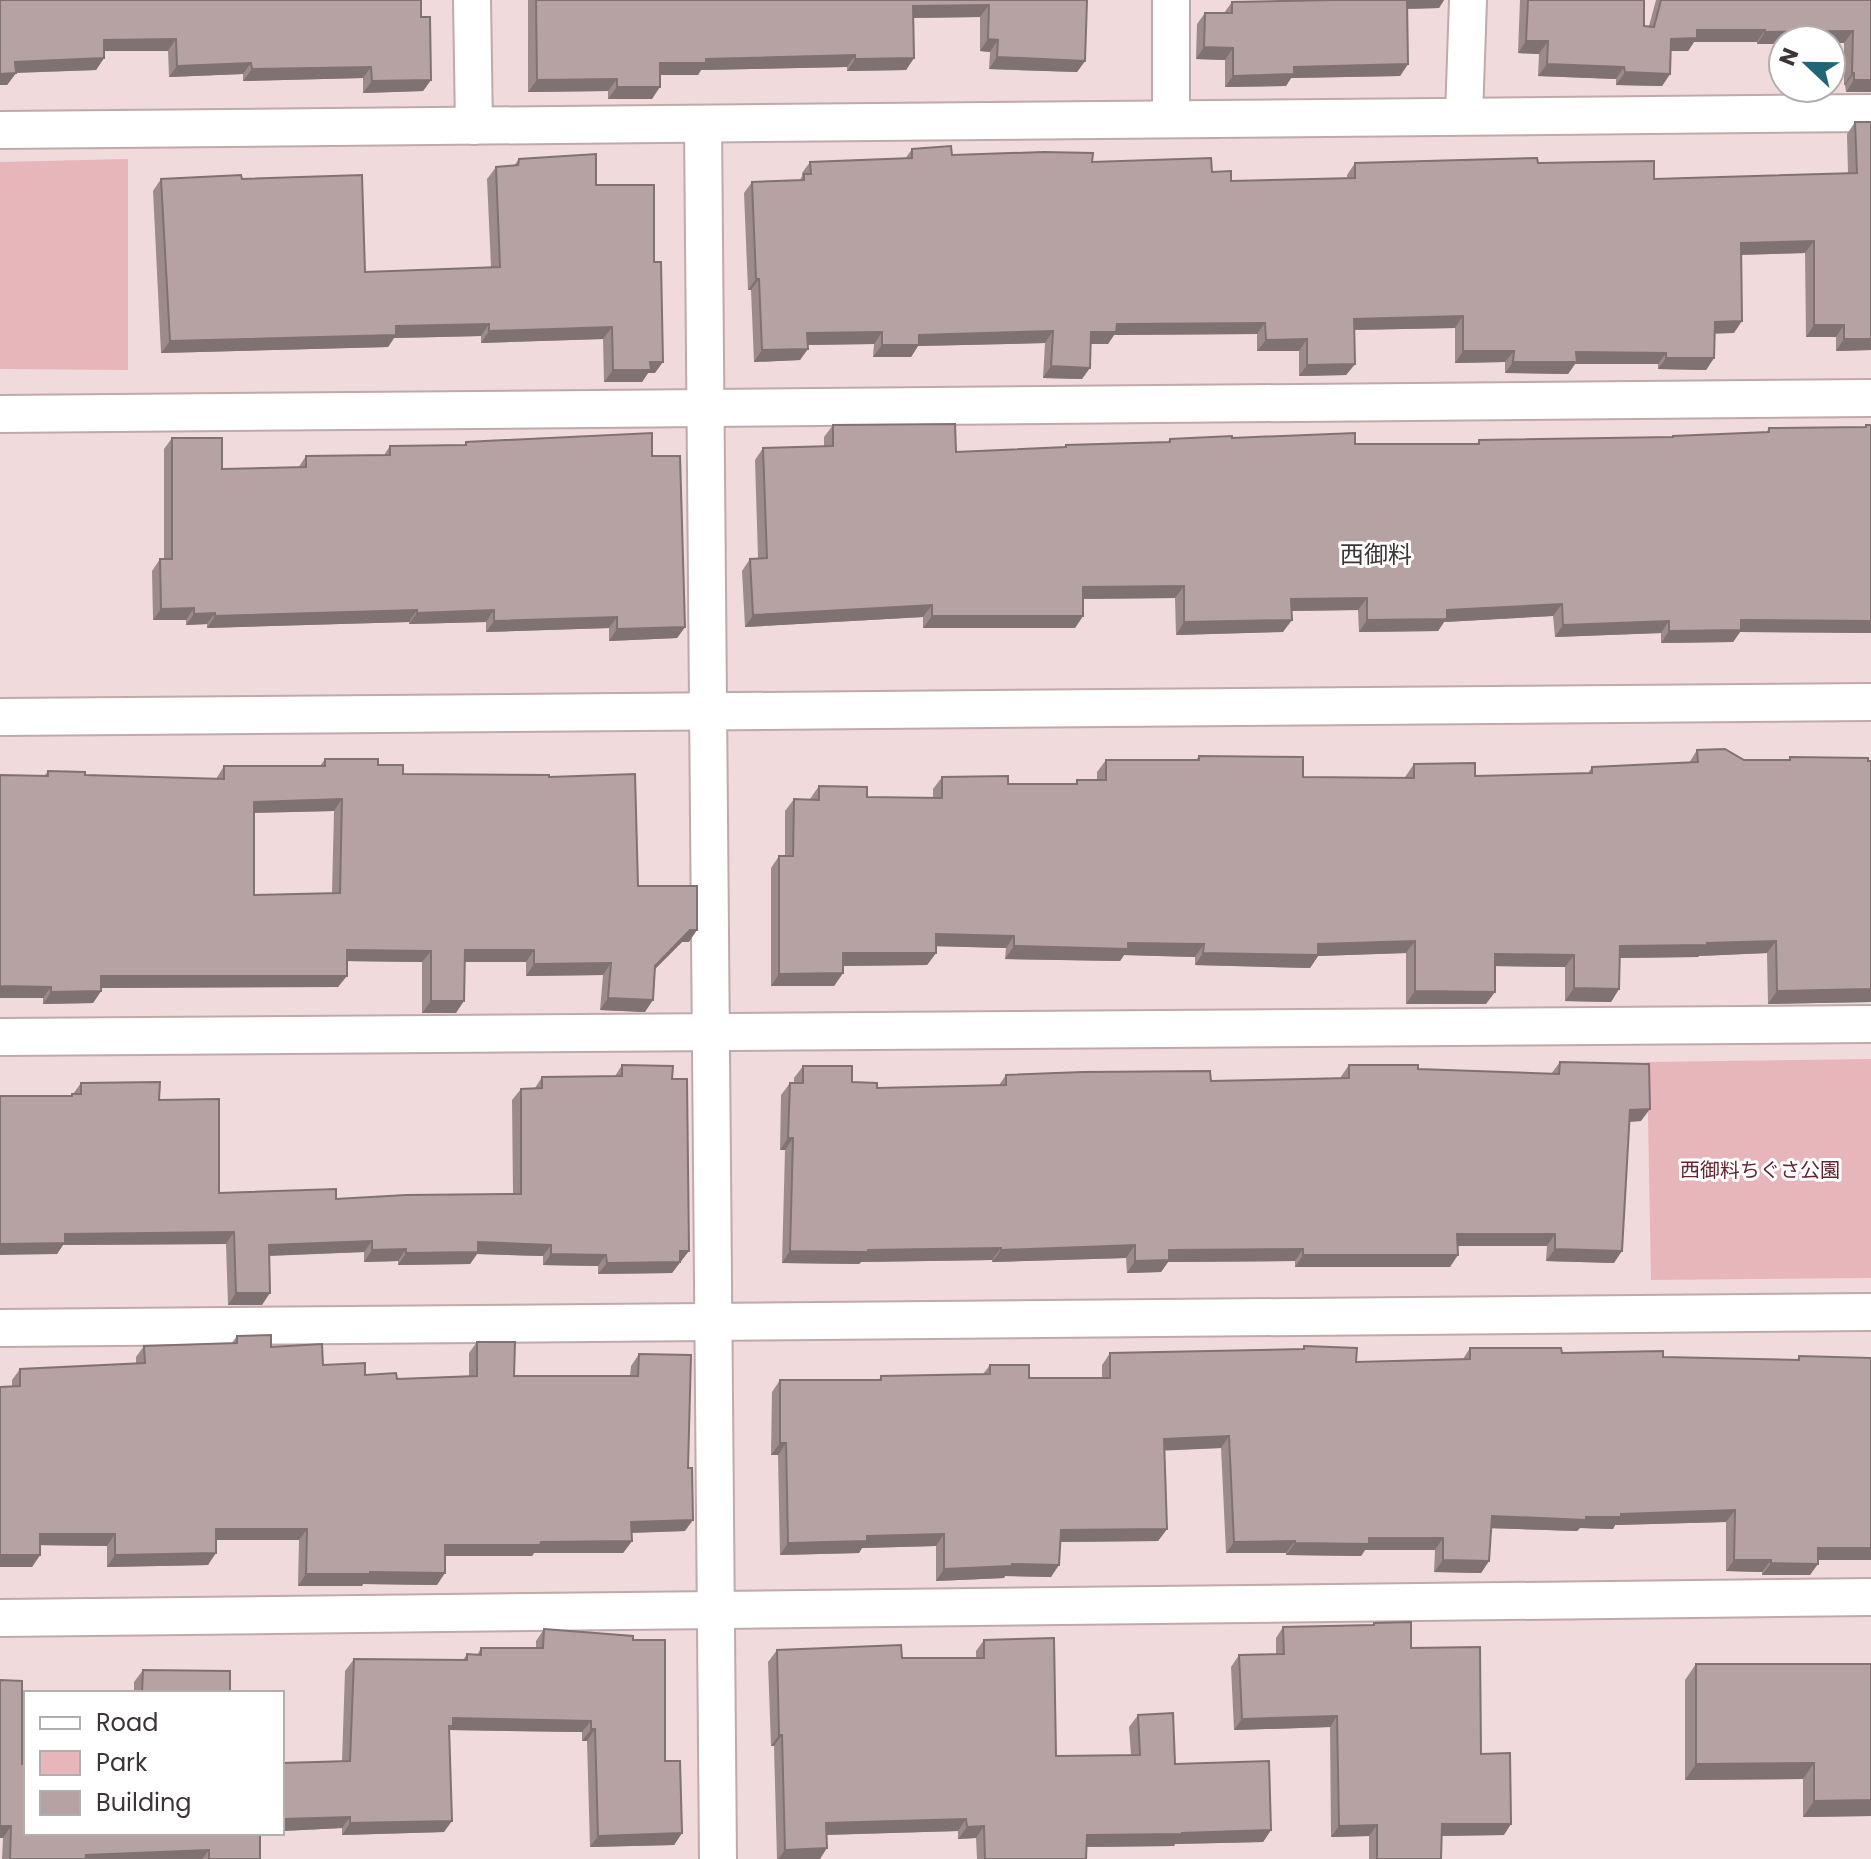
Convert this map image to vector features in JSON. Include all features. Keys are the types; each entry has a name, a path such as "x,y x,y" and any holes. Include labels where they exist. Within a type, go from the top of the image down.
{"street":[{"path":"472,0 474,126"},
{"path":"1171,0 1171,119"},
{"path":"1464,116 1468,0"},
{"path":"0,130 1871,113"},
{"path":"703,124 718,1859"},
{"path":"0,414 1871,398"},
{"path":"0,717 1871,702"},
{"path":"0,1037 1871,1024"},
{"path":"0,1328 1871,1312"},
{"path":"0,1618 1871,1597"}],"green space":[{"path":"128,159 128,370 0,369 0,162"},
{"name":"西御料ちぐさ公園","path":"1871,1059 1871,1278 1651,1280 1647,1062"}],"building":[{"path":"0,0 421,0 421,17 430,17 431,80 372,81 371,67 252,69 251,63 177,66 176,39 104,40 104,58 15,62 16,73 0,74"},
{"path":"536,0 1087,0 1085,61 997,57 998,40 988,39 989,5 913,6 914,58 855,59 855,55 660,63 660,87 617,87 617,79 537,80"},
{"path":"1407,0 1408,64 1294,67 1294,74 1233,76 1233,48 1204,47 1205,13 1232,13 1232,2"},
{"path":"1528,0 1644,0 1644,26 1654,27 1661,0 1871,0 1871,80 1854,80 1853,31 1847,31 1847,24 1767,24 1767,32 1697,30 1697,38 1671,39 1670,74 1625,72 1624,67 1547,64 1548,41 1526,41"},
{"path":"1855,122 1871,122 1871,339 1844,339 1844,325 1814,325 1814,241 1741,243 1742,321 1715,322 1714,358 1666,358 1666,353 1576,352 1577,362 1513,362 1514,351 1463,351 1463,316 1354,319 1355,364 1307,365 1307,339 1266,340 1265,323 1117,324 1116,332 1091,332 1090,368 1051,366 1053,331 919,335 919,345 882,345 882,332 807,333 808,349 762,350 752,182 804,180 804,174 811,174 810,162 912,158 912,149 951,146 952,155 1093,153 1092,162 1211,158 1212,172 1231,171 1231,181 1355,178 1355,163 1537,158 1538,163 1654,161 1654,179 1857,173"},
{"path":"596,154 596,185 654,185 654,262 661,262 663,362 650,362 651,370 613,370 612,327 489,331 489,324 396,326 396,335 170,341 161,179 241,175 242,179 362,175 365,272 500,267 496,167 518,165 519,159"},
{"path":"955,424 956,452 1170,442 1170,439 1232,436 1355,433 1355,444 1479,444 1479,440 1673,437 1769,432 1769,428 1871,425 1871,621 1741,620 1741,630 1669,631 1669,621 1563,625 1562,604 1447,610 1447,619 1367,620 1367,598 1291,599 1292,620 1184,622 1184,586 1083,587 1083,616 932,616 932,605 753,615 750,559 767,558 763,448 833,446 833,425"},
{"path":"652,433 652,456 680,456 685,627 617,629 617,617 494,621 494,610 215,616 215,613 194,614 194,608 161,609 160,559 172,559 172,438 222,438 222,469 306,467 306,456 390,455 390,446 466,445 466,442"},
{"path":"1725,749 1744,760 1790,760 1790,757 1868,758 1871,761 1871,989 1777,991 1776,941 1620,946 1619,989 1574,988 1574,955 1495,954 1495,992 1415,991 1415,941 1318,944 1318,955 1203,953 1204,944 1128,943 1128,949 1014,946 1014,936 936,934 936,953 843,953 843,973 779,974 779,856 793,856 794,799 819,800 819,786 867,787 867,797 942,798 942,777 1008,776 1008,784 1077,784 1077,780 1106,780 1106,760 1199,760 1199,756 1303,757 1303,777 1414,778 1414,764 1475,763 1475,776 1592,773 1592,767 1698,762 1697,750"},
{"path":"325,759 378,759 378,765 403,765 403,774 549,777 635,774 638,886 697,886 697,930 690,930 655,966 653,1000 608,998 611,963 534,964 534,950 465,950 464,1001 431,1001 431,951 347,950 347,976 101,976 101,991 51,992 51,987 0,986 0,775 48,776 48,771 224,779 224,766 325,766","holes":["342,799 340,893 254,895 254,802"]},
{"path":"1560,1062 1649,1064 1650,1109 1630,1110 1622,1251 1555,1249 1555,1234 1457,1234 1458,1255 1303,1255 1303,1249 1169,1250 1169,1260 1135,1261 1135,1245 1001,1250 790,1251 793,1138 788,1138 790,1083 803,1083 803,1066 852,1066 852,1082 877,1083 877,1088 1006,1085 1006,1075 1083,1072 1210,1071 1211,1081 1349,1078 1349,1065 1418,1065 1418,1069 1559,1074"},
{"path":"622,1065 673,1066 672,1079 687,1079 689,1251 680,1251 680,1262 607,1263 606,1255 551,1254 551,1245 478,1242 478,1252 406,1253 406,1249 372,1250 372,1241 269,1245 270,1293 236,1293 234,1232 65,1234 65,1243 0,1244 0,1096 72,1096 81,1094 81,1083 160,1082 159,1100 219,1099 219,1193 336,1189 336,1199 521,1194 521,1089 542,1088 542,1077 622,1076"},
{"path":"271,1335 271,1347 322,1344 323,1365 365,1363 365,1375 396,1373 397,1379 477,1376 477,1342 515,1342 514,1376 638,1376 639,1354 691,1355 688,1468 692,1468 693,1520 631,1522 632,1541 445,1545 445,1573 306,1574 307,1529 216,1529 216,1553 115,1555 115,1534 40,1534 40,1555 0,1555 0,1387 20,1386 20,1369 145,1363 144,1346 237,1343 237,1336"},
{"path":"1304,1346 1357,1348 1356,1362 1470,1359 1470,1348 1561,1348 1562,1353 1663,1351 1663,1357 1871,1358 1871,1548 1818,1548 1818,1564 1734,1560 1735,1510 1621,1514 1621,1517 1586,1517 1586,1520 1492,1516 1489,1561 1443,1560 1443,1538 1369,1538 1369,1544 1234,1542 1229,1436 1164,1439 1167,1529 1061,1530 1059,1565 1012,1564 944,1569 944,1534 867,1536 867,1541 788,1543 786,1443 780,1443 780,1380 881,1380 881,1376 990,1374 990,1365 1029,1365 1029,1378 1110,1378 1110,1353 1304,1349"},
{"path":"1411,1622 1411,1648 1480,1647 1481,1754 1510,1753 1511,1824 1442,1824 1441,1859 1377,1859 1377,1825 1339,1826 1337,1716 1242,1719 1239,1655 1284,1654 1283,1627"},
{"path":"544,1629 633,1636 633,1640 665,1640 665,1761 680,1761 682,1833 598,1836 595,1729 591,1729 591,1721 453,1718 453,1726 449,1726 452,1821 350,1823 350,1817 284,1819 284,1763 350,1761 354,1659 467,1660 467,1654 481,1655 481,1648 543,1648"},
{"path":"1054,1638 1056,1756 1140,1755 1138,1715 1173,1713 1175,1764 1269,1761 1271,1830 1087,1835 1086,1859 985,1859 984,1826 967,1827 966,1819 826,1823 827,1848 785,1850 777,1650 901,1645 902,1658 984,1658 984,1640"},
{"path":"1696,1664 1871,1664 1871,1800 1814,1801 1814,1763 1696,1764"},
{"path":"143,1670 230,1671 230,1691 142,1691"},
{"path":"0,1680 22,1681 24,1835 260,1835 260,1859 209,1859 209,1850 86,1855 86,1859 10,1859 11,1826 0,1826"}],"district":[{"name":"西御料","path":"1376,554"}]}
